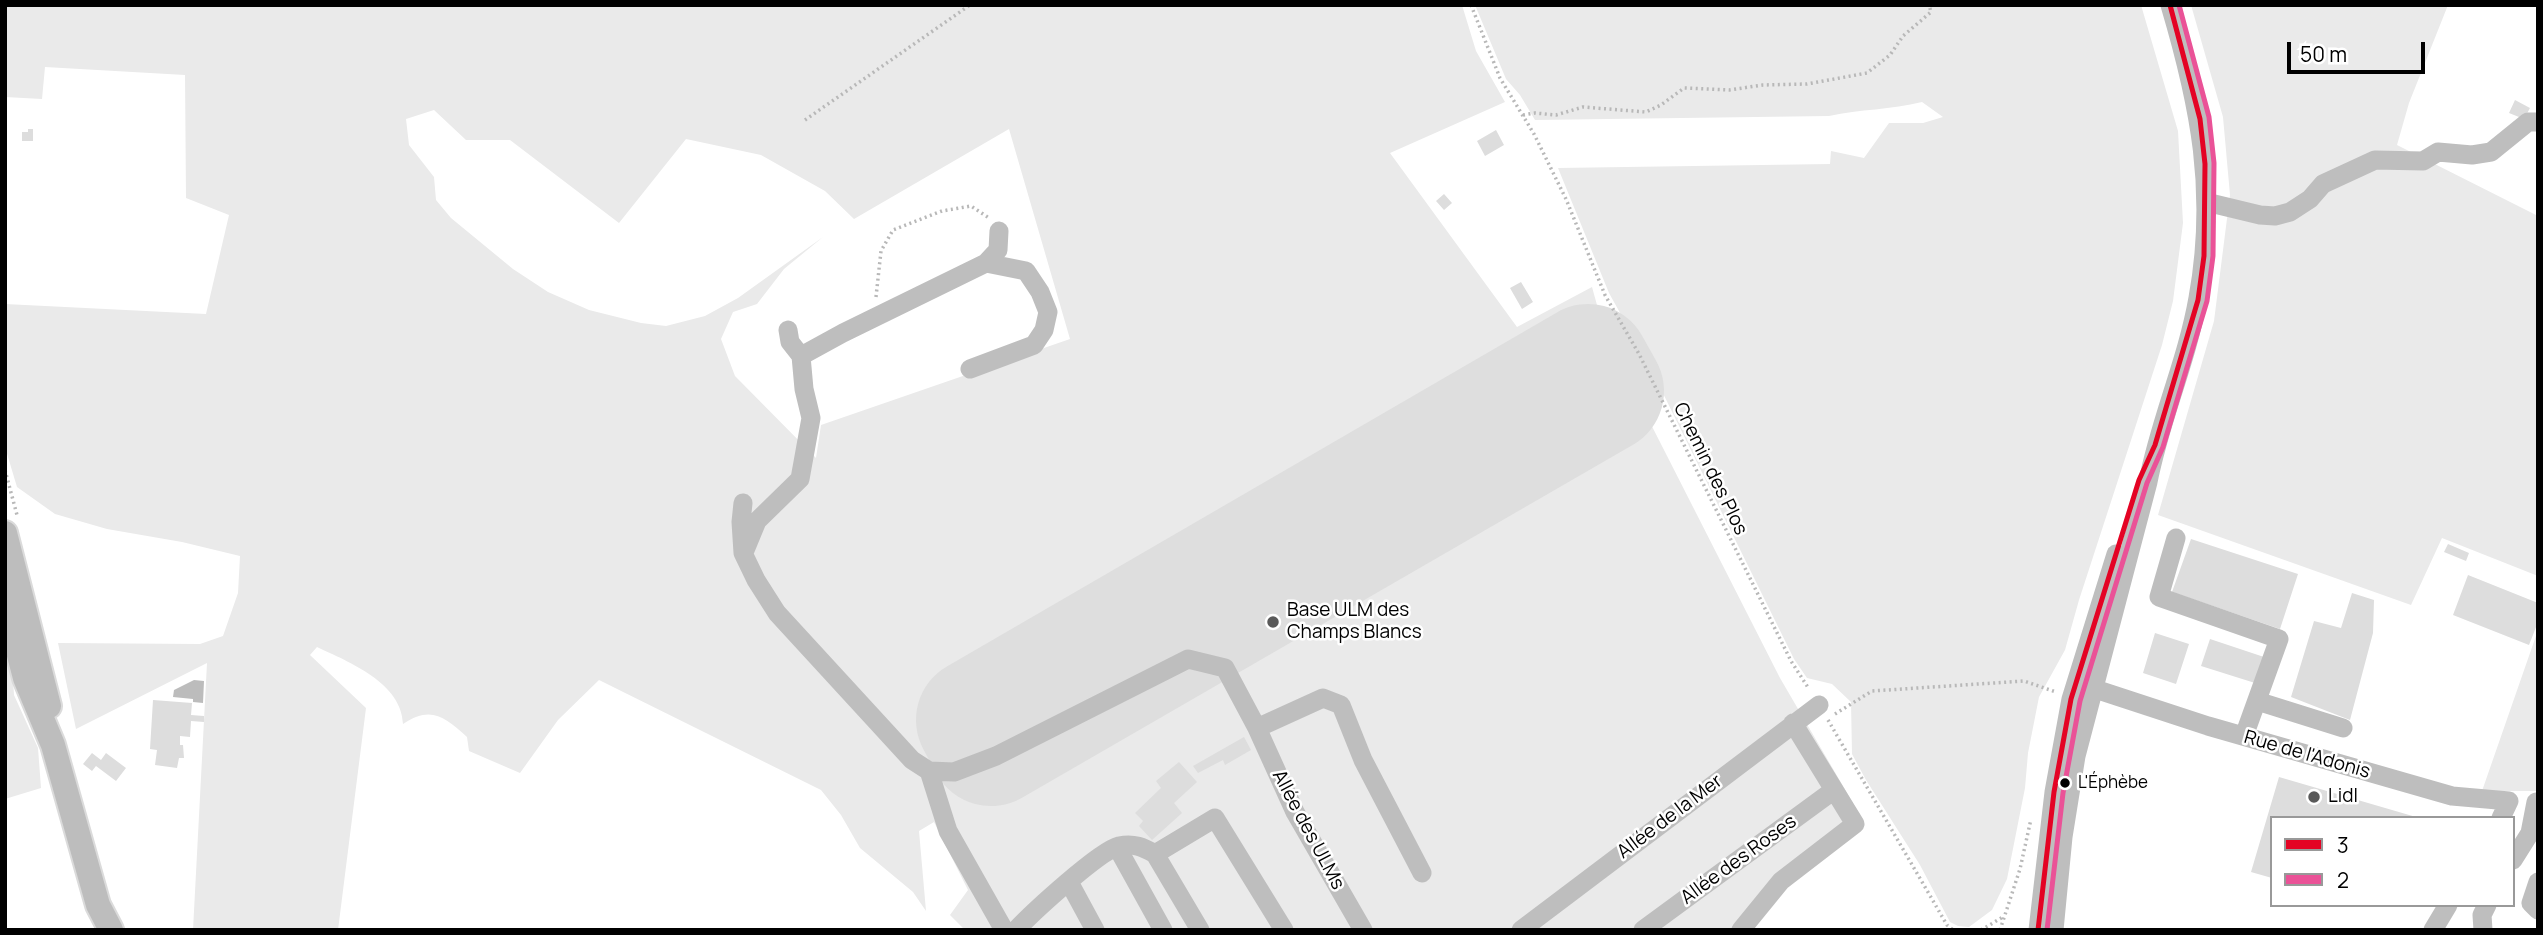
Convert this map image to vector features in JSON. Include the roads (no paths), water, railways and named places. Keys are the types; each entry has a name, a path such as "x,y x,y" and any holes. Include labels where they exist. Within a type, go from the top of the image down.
{"main road":[{"path":"5,533 47,696 54,745 98,905 111,930"},
{"path":"5,601 25,678 54,745"},
{"path":"98,905 99,930"}],"street":[{"path":"2054,930 2069,794 2092,688 2148,482 2155,445 2198,300 2204,256 2205,164 2200,119 2170,5"},
{"path":"2206,202 2275,216 2290,212 2310,199 2323,184 2375,160 2423,161 2438,152 2472,155 2491,152 2528,122 2538,122"},
{"path":"801,356 986,263 998,250 999,231"},
{"path":"970,369 1034,345 1044,330 1048,312 1040,292 1026,271 986,263"},
{"path":"743,553 757,521 800,479 811,418 804,389 801,356 790,342 788,330"},
{"path":"2038,930 2054,792 2071,699 2139,480 2155,445"},
{"path":"2092,688 2086,680 2139,480"},
{"path":"743,503 743,553 776,613 912,760 929,771 948,831 1004,930"},
{"path":"2176,538 2159,597 2279,639 2244,736"},
{"name":"Allée des ULMs","path":"929,771 954,772 996,756 1188,659 1225,668 1295,812 1363,930"},
{"name":"Rue de l'Adonis","path":"2092,688 2244,736 2505,810 2537,802"},
{"path":"1256,728 1323,698 1341,705 1363,760 1422,873"},
{"path":"2257,701 2343,728"},
{"name":"Allée de la Mer","path":"1521,930 1793,723 1823,712"},
{"path":"1741,930 1782,881 1855,824 1793,723"},
{"name":"Allée des Roses","path":"1643,930 1834,790"},
{"path":"2515,857 2530,833 2537,802"},
{"path":"1155,854 1215,818 1284,930"},
{"path":"1027,925 1069,882 1117,847 1139,845 1155,854 1200,930"},
{"path":"1117,847 1163,930"},
{"path":"1069,882 1095,930"},
{"path":"2538,882 2530,903 2538,910"},
{"path":"2433,930 2447,907"},
{"path":"2483,930 2482,915 2486,907"}],"place":[{"name":"Base ULM des Champs Blancs","path":"1273,622"},
{"name":"L'Éphèbe","path":"2065,783"},
{"name":"Lidl","path":"2314,797"}]}
